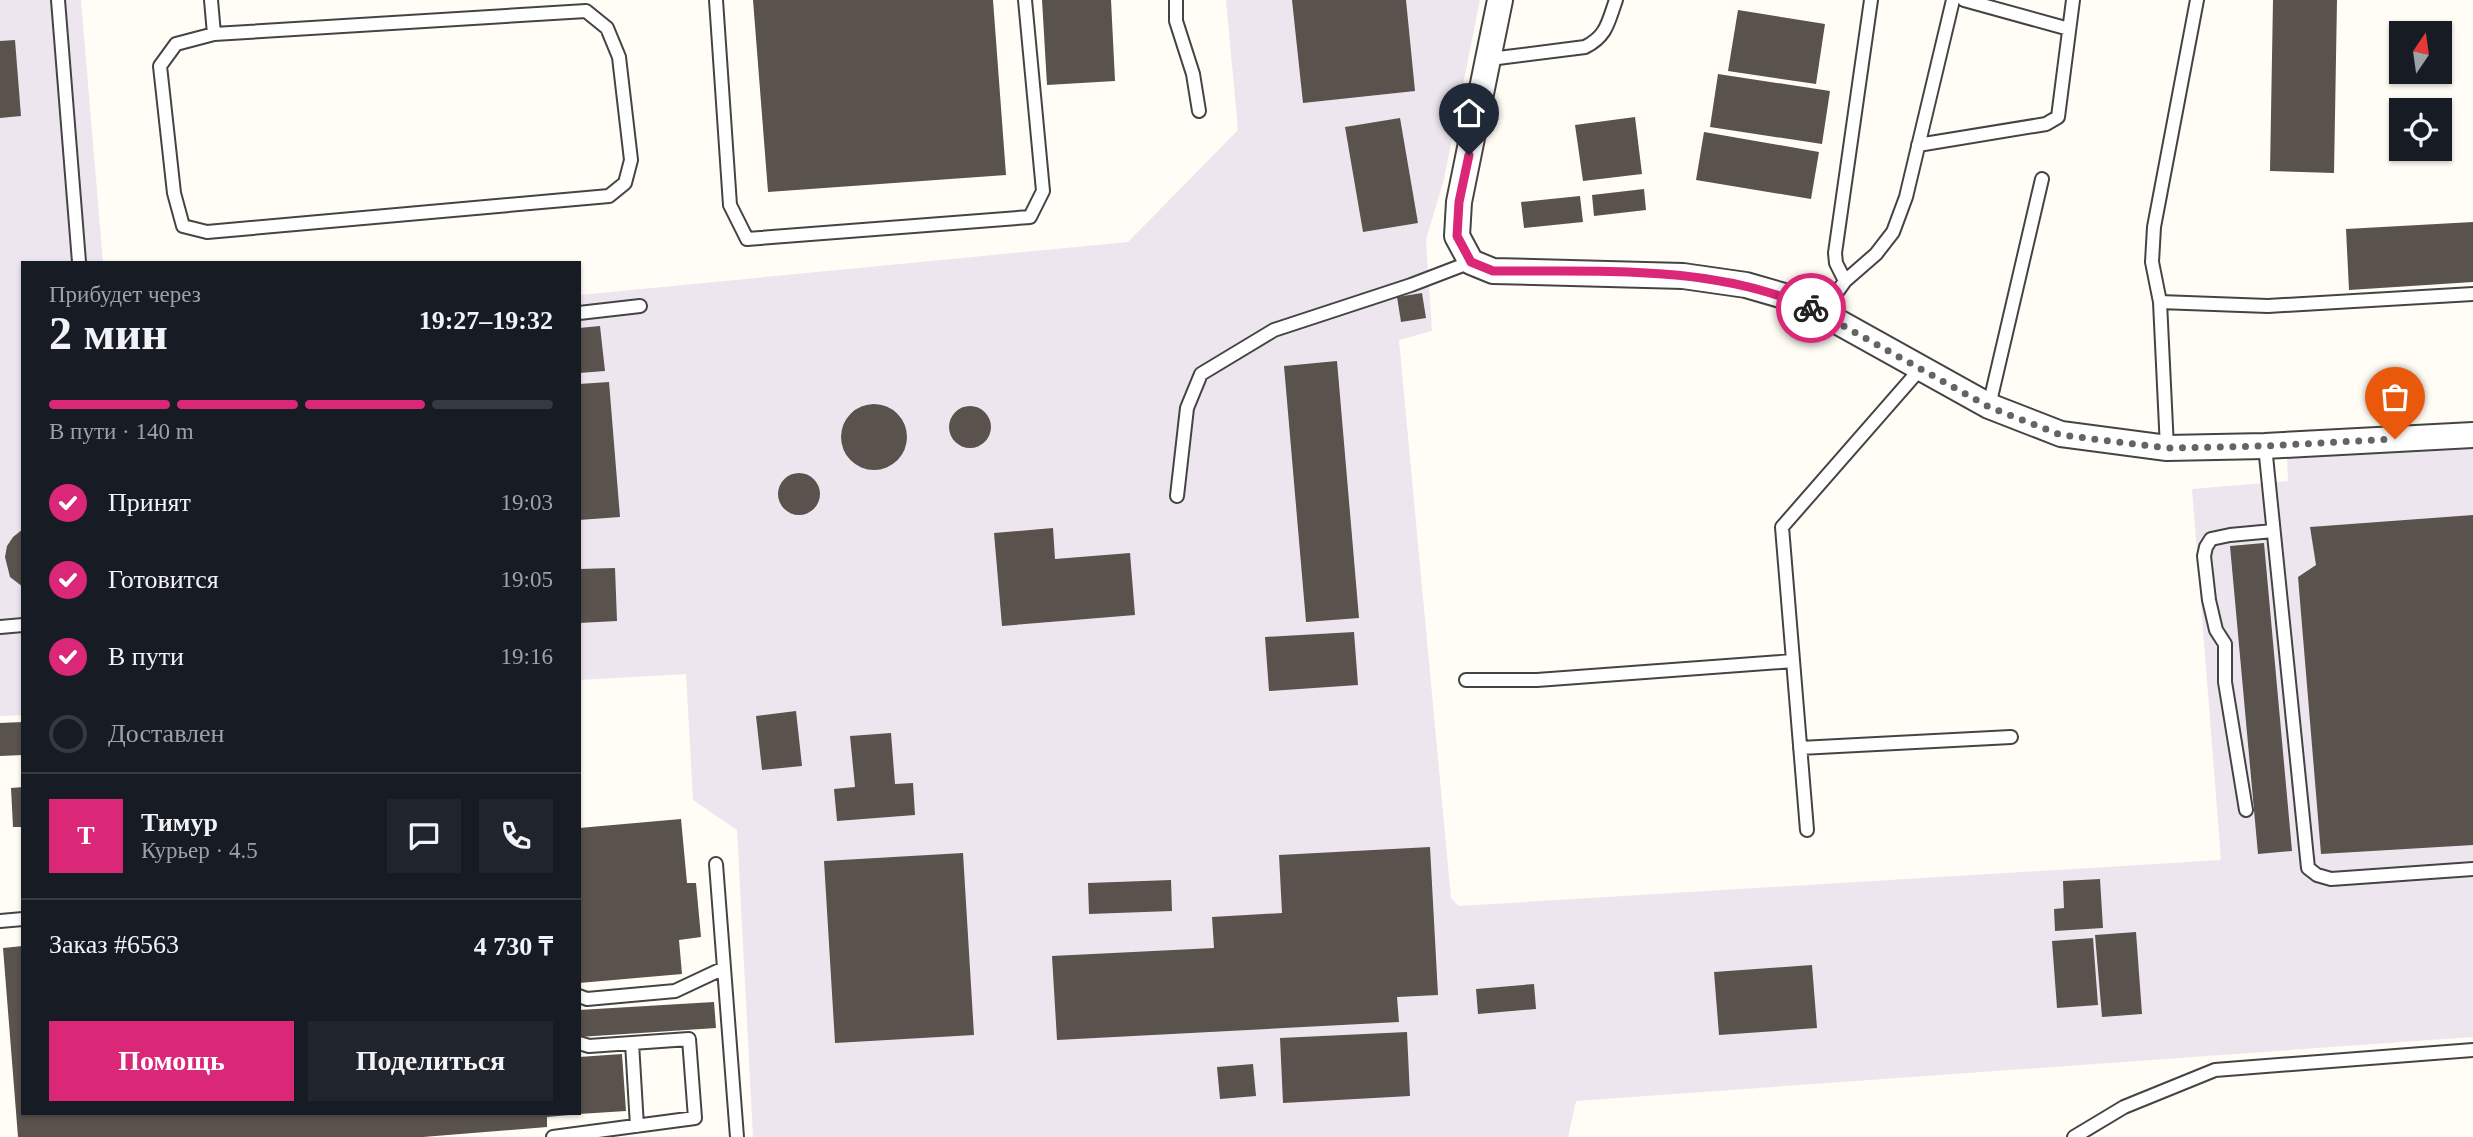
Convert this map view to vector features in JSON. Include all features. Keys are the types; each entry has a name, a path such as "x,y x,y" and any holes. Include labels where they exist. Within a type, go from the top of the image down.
{"street":[{"path":"1500,0 1459,202 1457,236 1471,262 1493,271 1683,276 1746,285 1784,296 1822,313 1989,407 2061,435 2167,448 2264,446 2473,435"}],"lane":[{"path":"58,0 79,261"},
{"path":"211,0 214,34"},
{"path":"716,0 730,205 747,239 1030,217 1043,191 1025,0"},
{"path":"1176,0 1176,21 1193,74 1199,111"},
{"path":"1490,59 1585,47 1603,35 1616,0"},
{"path":"1845,281 1836,263 1835,253 1871,0"},
{"path":"1822,313 1845,281 1876,254 1893,232 1906,197 1953,0"},
{"path":"1964,0 2069,29"},
{"path":"1918,145 2046,124 2058,117 2073,0"},
{"path":"2167,448 2160,302 2152,262 2154,227 2197,0"},
{"path":"586,11 607,28 620,57 631,160 625,183 609,196 207,232 183,226 174,193 160,66 176,44 214,34 586,11"},
{"path":"1989,407 2042,179"},
{"path":"1177,496 1187,408 1201,374 1274,330 1471,262"},
{"path":"2160,302 2268,306 2473,294"},
{"path":"581,313 640,306"},
{"path":"1807,830 1782,527 1921,368"},
{"path":"2264,446 2308,868 2317,875 2331,879 2473,869"},
{"path":"2246,810 2225,682 2225,644 2216,630 2209,600 2204,556 2210,540 2230,535 2273,531"},
{"path":"0,627 21,625"},
{"path":"1466,680 1536,680 1793,661"},
{"path":"1800,748 2011,737"},
{"path":"716,864 737,1137"},
{"path":"0,921 21,919"},
{"path":"581,997 587,999 675,991 724,968"},
{"path":"553,1137 695,1118 689,1040 581,1044"},
{"path":"632,1043 637,1126"},
{"path":"2074,1137 2124,1107 2215,1070 2473,1051"}],"shaded area":[{"path":"0,0 81,0 103,261 21,261 21,715 0,716"},
{"path":"1226,0 1480,0 1444,179 1426,240 1432,331 1399,340 1451,898 1459,906 2221,860 2192,489 2288,481 2287,455 2473,447 2473,1037 1576,1101 1568,1137 753,1137 737,830 693,800 686,674 581,680 581,295 1128,242 1238,130"}],"building":[{"path":"753,0 993,0 1006,175 768,192"},
{"path":"1042,0 1111,0 1115,81 1047,85"},
{"path":"1292,0 1406,0 1415,91 1303,103"},
{"path":"2273,0 2337,0 2334,173 2270,171"},
{"path":"1738,10 1825,24 1816,84 1728,71"},
{"path":"15,40 21,116 0,118 0,41"},
{"path":"1718,74 1830,91 1822,144 1710,127"},
{"path":"1635,117 1642,174 1583,181 1575,125"},
{"path":"1400,118 1418,223 1363,232 1345,127"},
{"path":"1704,132 1819,152 1811,199 1696,180"},
{"path":"1644,189 1646,210 1594,216 1592,195"},
{"path":"1580,196 1583,222 1524,228 1521,202"},
{"path":"2473,222 2473,282 2349,290 2346,229"},
{"path":"1422,293 1426,318 1401,322 1397,297"},
{"path":"600,326 605,371 581,373 581,328"},
{"path":"1337,361 1359,618 1306,622 1284,366"},
{"path":"609,382 620,517 581,520 581,384"},
{"path":"874,404 887,407 897,414 904,424 907,437 904,450 897,460 887,467 874,470 861,467 851,460 844,450 841,437 844,424 851,414 861,407"},
{"path":"970,406 985,412 991,427 985,442 970,448 955,442 949,427 955,412"},
{"path":"799,473 814,479 820,494 814,509 799,515 784,509 778,494 784,479"},
{"path":"2473,515 2473,845 2321,854 2298,577 2316,565 2310,527"},
{"path":"1053,528 1055,559 1130,553 1135,615 1002,626 994,533"},
{"path":"21,531 21,585 10,577 5,557 7,546"},
{"path":"2264,543 2292,851 2258,854 2230,546"},
{"path":"615,568 617,621 581,623 581,569"},
{"path":"1354,632 1358,685 1269,691 1265,637"},
{"path":"796,711 802,766 762,770 756,716"},
{"path":"21,722 21,755 0,756 0,723"},
{"path":"891,733 895,784 913,783 915,815 837,821 834,789 855,787 850,736"},
{"path":"21,787 21,827 13,827 11,788"},
{"path":"681,819 687,883 696,883 701,937 679,940 682,974 581,983 581,828"},
{"path":"1430,847 1438,995 1397,997 1399,1022 1057,1040 1052,956 1214,948 1212,917 1282,913 1279,855"},
{"path":"963,853 974,1035 835,1043 824,861"},
{"path":"2100,879 2103,928 2055,931 2054,909 2064,908 2063,881"},
{"path":"1171,880 1172,911 1089,914 1088,883"},
{"path":"2136,932 2142,1014 2102,1017 2095,935"},
{"path":"2093,938 2098,1005 2057,1008 2052,941"},
{"path":"21,946 21,1115 570,1115 547,1117 547,1127 423,1137 18,1137 3,948"},
{"path":"1812,965 1817,1028 1719,1035 1714,972"},
{"path":"1534,984 1536,1009 1478,1014 1476,989"},
{"path":"714,1002 716,1028 581,1037 581,1010"},
{"path":"1407,1032 1410,1096 1283,1103 1280,1038"},
{"path":"622,1054 626,1111 581,1114 581,1057"},
{"path":"1253,1064 1256,1096 1220,1099 1217,1067"}],"way so far":[{"path":"1811,308 1989,407 2061,435 2167,448 2395,439"}],"route":[{"path":"1469,155 1459,202 1457,236 1471,262 1493,271 1683,276 1746,285 1784,296 1811,308"}]}
